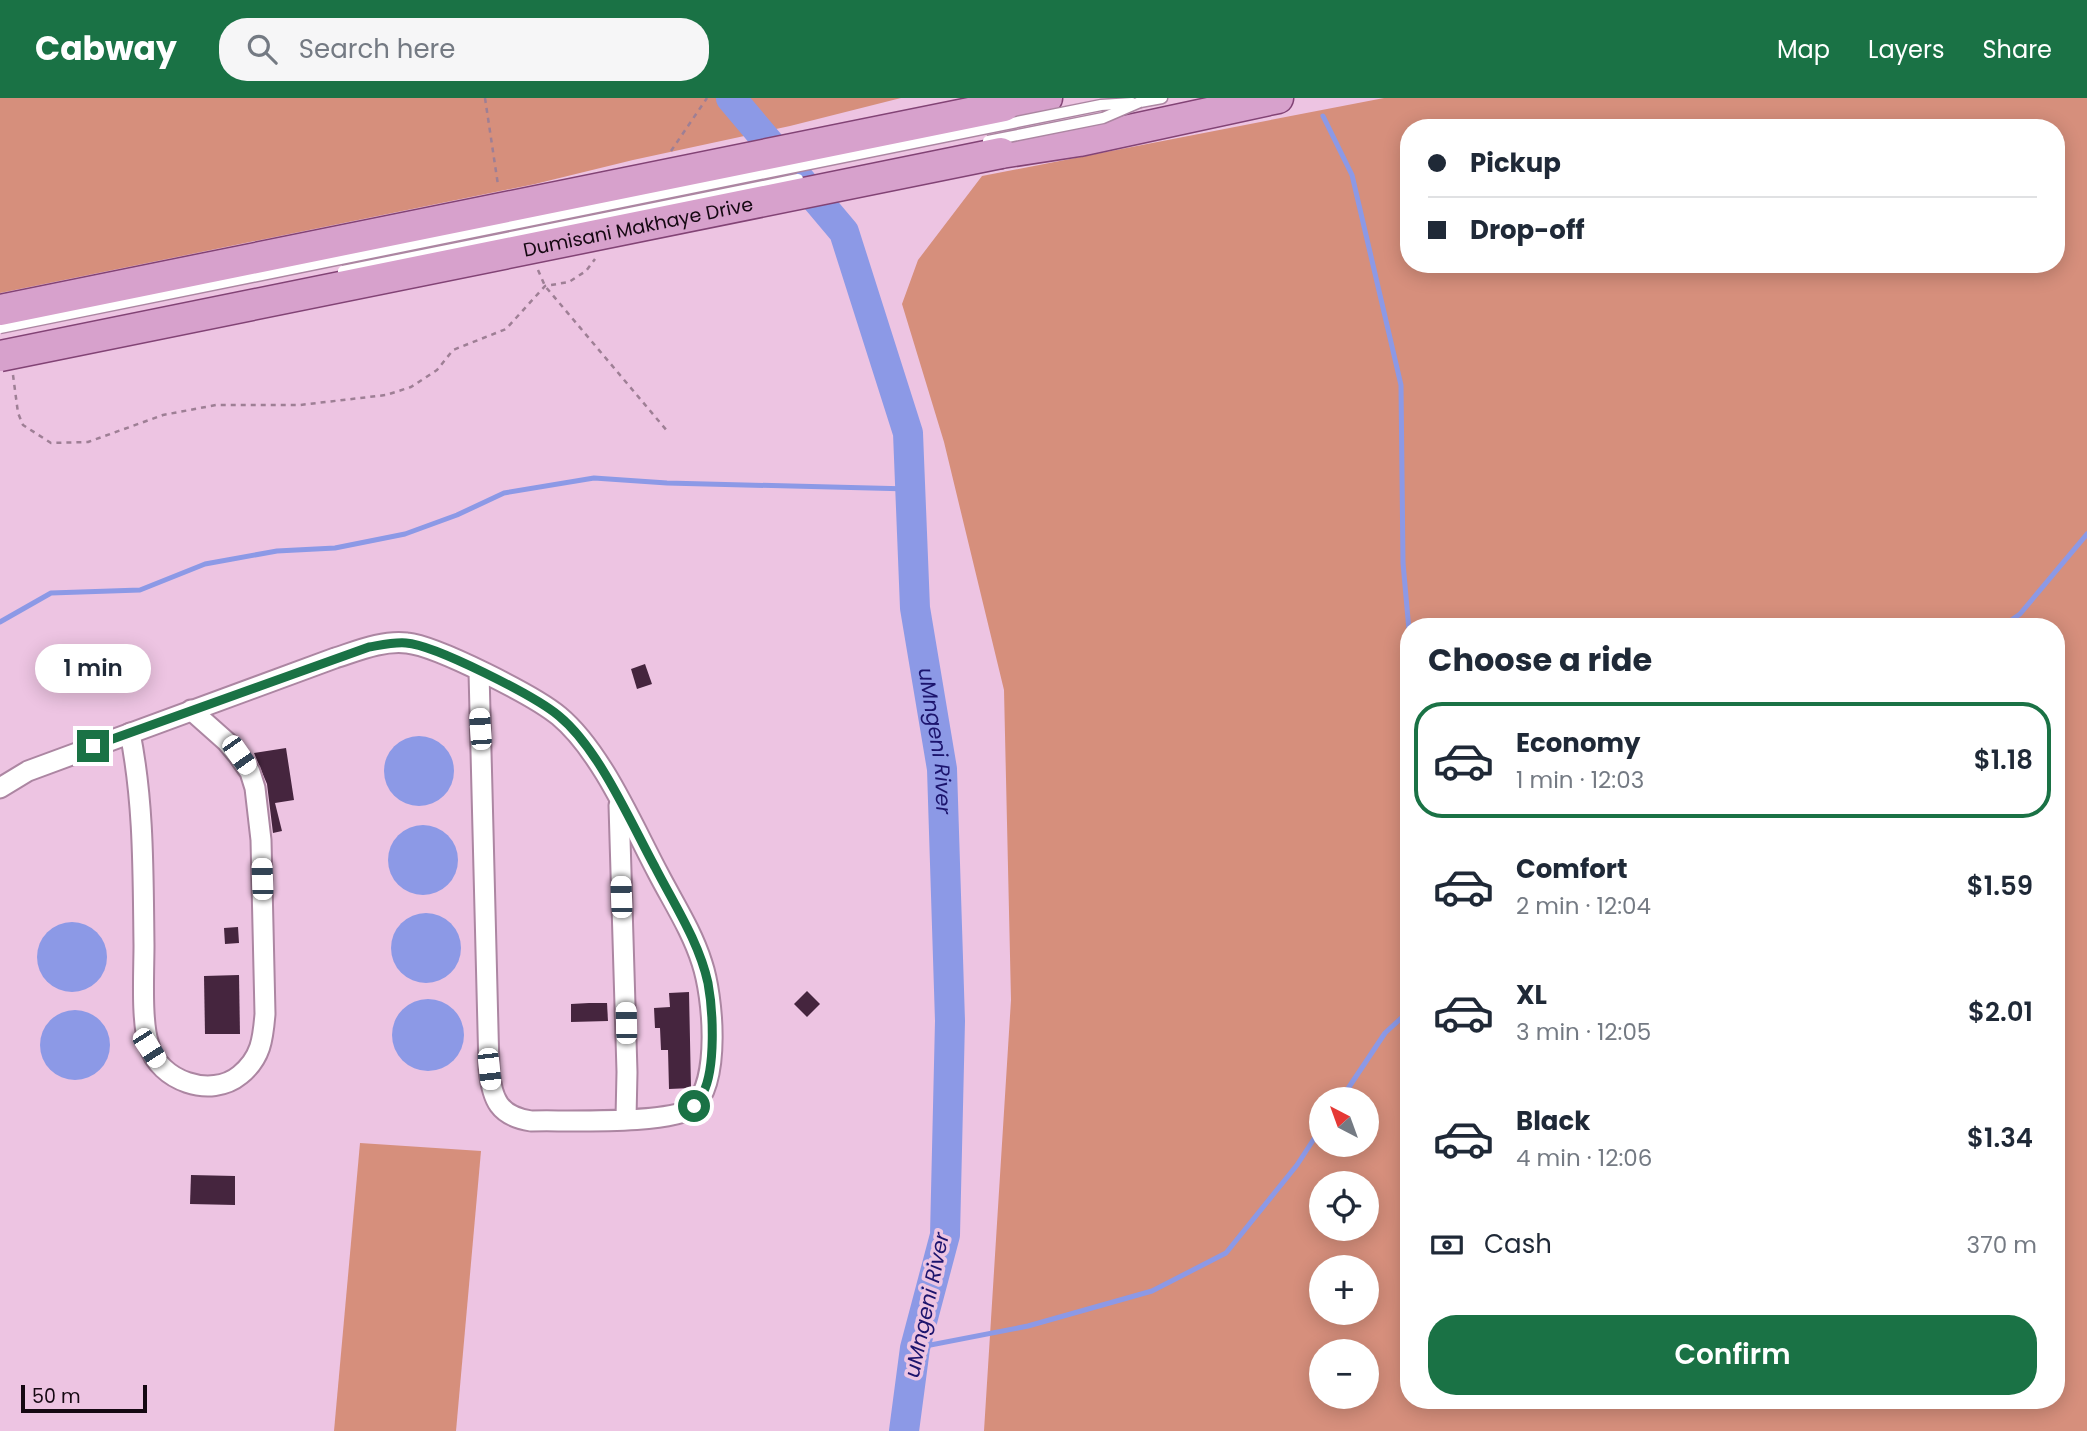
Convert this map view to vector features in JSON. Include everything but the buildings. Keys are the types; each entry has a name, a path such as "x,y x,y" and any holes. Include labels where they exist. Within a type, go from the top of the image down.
{"main road":[{"path":"0,310 1047,98"},
{"name":"Dumisani Makhaye Drive","path":"0,356 988,148 1079,141 1278,98"}],"street":[{"path":"0,788 28,771 369,647 405,642 430,648 479,672 521,693 557,714 574,730 590,752 619,800 694,943 708,984 709,1075 703,1094 694,1106 685,1112 669,1116 531,1121 517,1119 505,1112 496,1102 491,1085 479,672"},
{"path":"130,733 137,769 141,819 144,985 149,1048 159,1063 183,1081 211,1087 225,1085 253,1063 263,1041 265,1014 258,806 250,772 239,755 191,710"},
{"path":"619,800 626,1118"}],"lane":[{"path":"0,328 1101,104 1162,98"},
{"path":"988,148 1103,118 1140,102"},
{"path":"328,274 809,177"}],"path":[{"path":"485,98 499,188"},
{"path":"671,151 707,98"},
{"path":"18,413 23,425 51,443 88,442 163,415 216,405 300,405 386,395 411,387 437,370 453,350 506,329 545,286 569,282 586,271"},
{"path":"545,286 668,432"}],"shaded area":[{"path":"0,98 901,98 535,184 0,293"},
{"path":"1384,98 2087,98 2087,1431 984,1431 1011,1000 1004,690 944,442 902,304 918,260 982,176"},
{"path":"360,1143 481,1151 456,1431 334,1431"}],"water":[{"path":"426,736 439,742 448,751 452,757 452,785 444,796 433,804 412,806 394,796 386,785 384,764 394,746 405,738"},
{"path":"416,825 430,825 443,830 453,840 458,860 453,880 443,890 430,895 416,895 403,890 393,880 388,867 388,853 393,840 403,830"},
{"path":"419,913 433,913 446,918 456,928 461,948 456,968 446,978 433,983 419,983 406,978 396,968 391,955 391,941 396,928 406,918"},
{"path":"65,922 79,922 92,927 102,937 107,957 102,977 92,987 79,992 65,992 52,987 42,977 37,964 37,950 42,937 52,927"},
{"path":"428,999 448,1005 458,1015 464,1035 458,1055 448,1065 428,1071 408,1065 398,1055 392,1035 398,1015 408,1005"},
{"path":"82,1010 95,1016 104,1025 108,1031 108,1059 100,1070 89,1078 68,1080 50,1070 42,1059 40,1038 50,1020 61,1012"}],"waterway":[{"name":"uMngeni River","path":"731,98 844,232 908,433 915,608 942,769 950,1021 945,1235 915,1348 904,1431"},
{"path":"737,103 743,98"},
{"path":"1323,116 1352,175 1401,385 1403,563 1408,618"},
{"path":"0,622 51,593 140,590 205,564 277,551 335,548 405,534 457,515 504,493 594,478 667,483 910,489"},
{"path":"2014,618 2087,534"},
{"path":"1349,1087 1385,1033 1400,1019"},
{"path":"915,1348 1028,1326 1152,1291 1226,1253 1309,1146"}],"route":[{"path":"93,746 335,658 369,647 405,642 430,648 557,714 574,730 608,782 690,934 702,962 708,984 711,1049 709,1075 703,1094 694,1106"}]}
